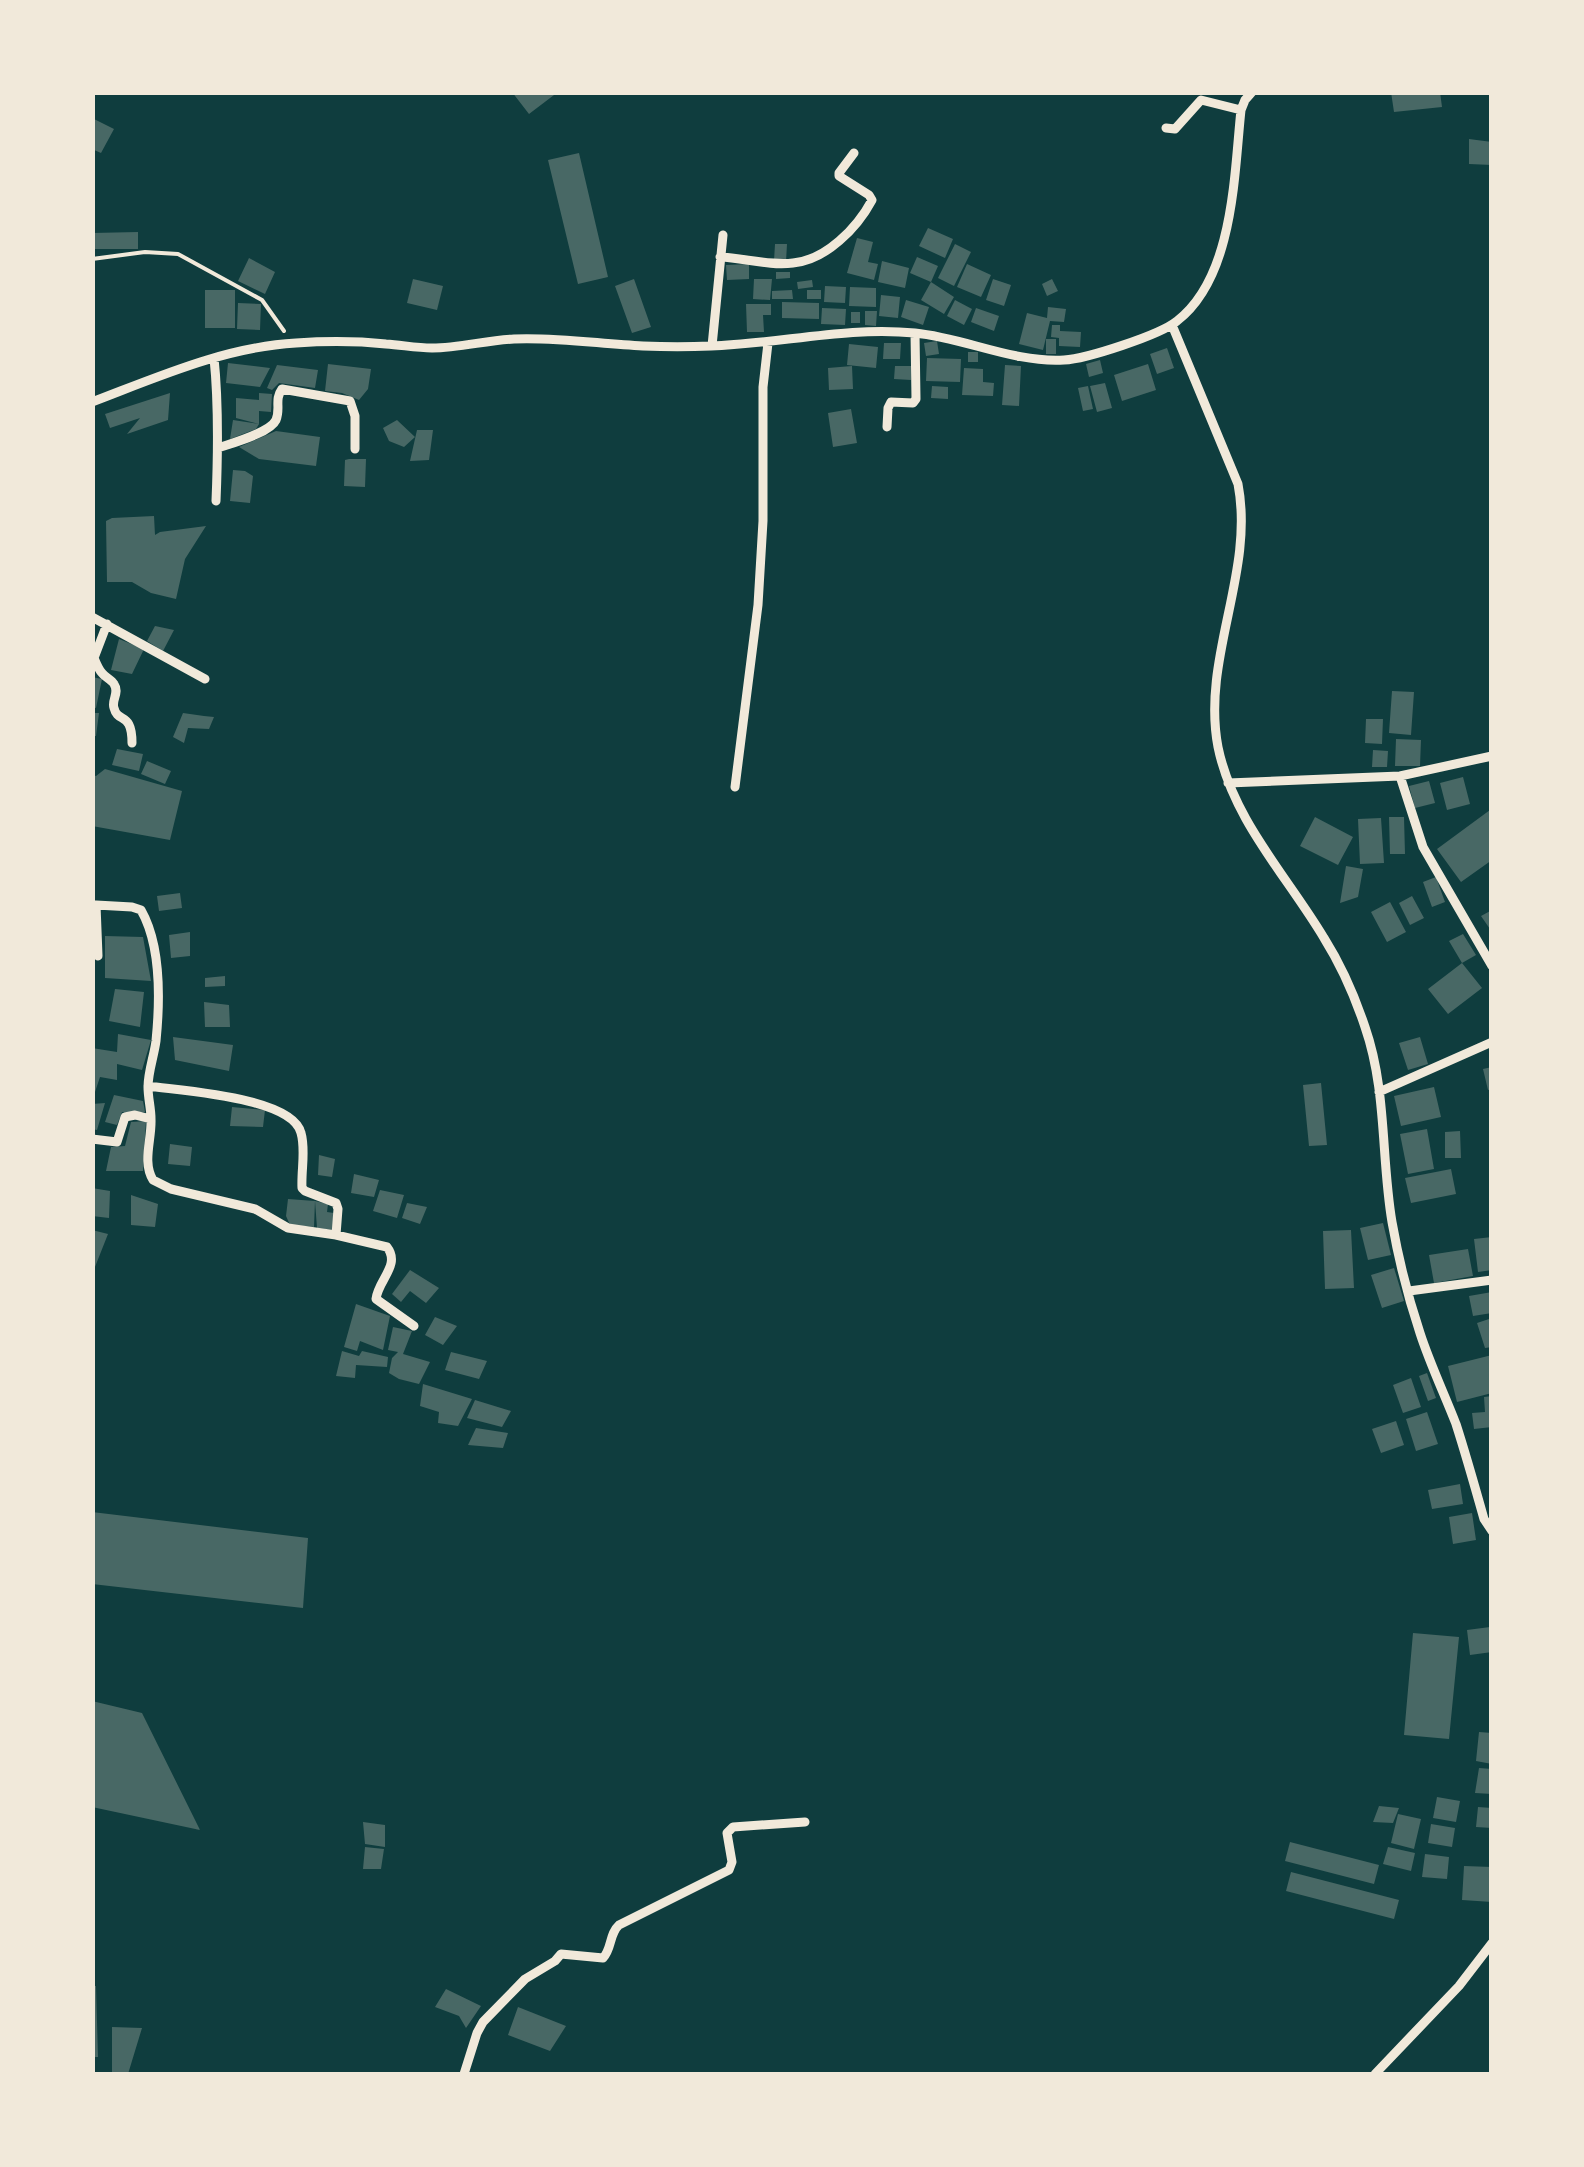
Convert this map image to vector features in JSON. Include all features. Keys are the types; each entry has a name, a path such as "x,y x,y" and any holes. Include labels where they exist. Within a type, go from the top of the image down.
{"street":[{"path":"92,402 214,358 292,343 358,342 432,348 542,339 712,346 865,332 915,333 1045,360 1096,354 1172,325 1204,293 1233,204 1241,110 1252,92"},
{"path":"1166,128 1174,129 1201,100 1241,110"},
{"path":"720,257 778,264 802,262 850,232 872,200 840,176 854,153"},
{"path":"712,346 723,236"},
{"path":"1172,325 1240,497 1238,565 1215,683 1218,744 1228,783 1270,859 1324,938 1366,1030 1379,1092 1392,1222 1409,1291 1484,1519 1492,1532"},
{"path":"888,427 891,402 913,403 916,399 915,333"},
{"path":"735,787 759,588 763,387 768,343"},
{"path":"214,358 218,395 216,502"},
{"path":"218,448 271,426 282,389 352,403 355,449"},
{"path":"92,616 205,679"},
{"path":"107,624 94,658 100,672 114,682 117,689 113,706 116,713 128,720 132,743"},
{"path":"1228,783 1400,776 1492,756"},
{"path":"1400,776 1423,847 1492,966"},
{"path":"98,956 94,905 138,908 143,912 157,966 159,995 148,1086 148,1164 149,1173 158,1184 256,1209 294,1230 387,1247 392,1261 376,1299 414,1326"},
{"path":"1379,1092 1492,1042"},
{"path":"148,1086 264,1104 291,1116 302,1134 302,1188 336,1203 336,1235"},
{"path":"92,1138 117,1142 125,1117 151,1118"},
{"path":"1409,1291 1492,1280"},
{"path":"464,2074 477,2032 525,1979 558,1957 606,1956 614,1929 619,1925 728,1870 732,1862 727,1833 733,1827 805,1822"},
{"path":"1375,2074 1459,1986 1492,1942"}],"path":[{"path":"92,259 145,252 178,254 262,300 292,343"}],"building":[{"path":"512,92 558,92 529,114"},
{"path":"1391,92 1440,92 1442,107 1394,112"},
{"path":"92,118 114,129 101,153 92,149"},
{"path":"1469,139 1492,142 1492,165 1469,164"},
{"path":"579,153 608,277 578,284 548,160"},
{"path":"928,228 953,239 945,258 919,246"},
{"path":"138,232 138,249 92,249 92,233"},
{"path":"857,238 873,242 868,262 878,264 874,280 847,273"},
{"path":"775,244 787,244 786,262 774,261"},
{"path":"955,244 971,252 954,286 938,278"},
{"path":"917,257 938,266 931,282 910,273"},
{"path":"249,258 275,272 265,294 238,281"},
{"path":"882,261 909,268 905,288 878,282"},
{"path":"749,264 749,279 727,280 726,265"},
{"path":"967,264 991,275 981,297 957,287"},
{"path":"776,272 790,272 790,278 776,279"},
{"path":"413,279 443,286 437,310 407,303"},
{"path":"634,279 651,327 632,333 615,286"},
{"path":"754,279 772,279 770,300 753,299"},
{"path":"993,279 1011,285 1004,306 986,300"},
{"path":"1052,279 1058,291 1047,296 1042,284"},
{"path":"812,280 813,287 798,289 797,282"},
{"path":"931,282 954,297 944,314 921,300"},
{"path":"825,286 846,287 845,303 824,302"},
{"path":"850,287 876,288 876,307 849,306"},
{"path":"205,290 235,290 235,328 205,328"},
{"path":"792,290 793,299 772,299 772,291"},
{"path":"807,290 821,290 821,299 807,299"},
{"path":"881,295 900,297 898,318 879,316"},
{"path":"906,300 929,307 923,325 901,317"},
{"path":"955,300 972,309 964,325 947,316"},
{"path":"782,302 819,303 819,319 782,318"},
{"path":"238,303 261,304 260,330 237,329"},
{"path":"746,304 771,304 771,315 763,315 764,332 747,332"},
{"path":"1048,307 1066,309 1064,322 1050,321 1043,350 1019,344 1027,313 1047,318"},
{"path":"822,308 846,309 845,325 821,324"},
{"path":"976,308 999,316 994,331 971,322"},
{"path":"865,311 877,311 876,326 865,325"},
{"path":"851,312 860,312 860,323 851,323"},
{"path":"1052,325 1060,325 1060,331 1081,332 1080,347 1059,346 1059,338 1051,337"},
{"path":"1046,339 1056,339 1056,354 1046,354"},
{"path":"937,341 939,354 926,356 924,343"},
{"path":"884,343 901,343 900,359 883,359"},
{"path":"849,344 878,347 876,368 847,365"},
{"path":"1167,348 1174,368 1157,374 1150,354"},
{"path":"968,352 978,352 978,362 968,362"},
{"path":"927,358 961,359 960,382 926,381"},
{"path":"1100,360 1103,373 1089,377 1086,364"},
{"path":"228,363 270,368 260,387 226,383"},
{"path":"328,364 371,369 368,389 359,400 325,391"},
{"path":"1148,364 1156,390 1122,401 1114,375"},
{"path":"277,365 318,370 315,388 279,383 272,390 267,388"},
{"path":"1005,365 1021,366 1019,406 1002,405"},
{"path":"852,366 853,389 829,390 828,368"},
{"path":"895,366 911,366 911,380 894,379"},
{"path":"964,368 983,369 983,382 994,383 993,396 962,395"},
{"path":"1105,383 1112,408 1097,412 1090,386"},
{"path":"932,386 948,387 948,399 931,398"},
{"path":"1088,386 1093,409 1083,411 1078,388"},
{"path":"170,393 168,420 127,434 140,418 110,428 105,414"},
{"path":"259,393 272,394 271,412 259,411 259,424 236,418 236,398 259,400"},
{"path":"851,409 857,443 833,447 828,413"},
{"path":"233,420 259,424 256,429 230,439"},
{"path":"397,420 415,437 404,447 389,441 383,428"},
{"path":"417,430 433,430 429,460 410,461"},
{"path":"276,431 320,437 316,466 259,459 239,447"},
{"path":"366,459 365,487 344,486 345,460"},
{"path":"233,470 253,476 250,503 230,501"},
{"path":"154,516 155,535 206,526 185,559 176,599 151,593 132,582 107,582 106,521"},
{"path":"155,626 174,630 163,651 147,641"},
{"path":"119,639 144,649 132,674 111,670"},
{"path":"92,677 102,679 96,708 92,707"},
{"path":"1392,691 1414,692 1411,735 1389,733"},
{"path":"92,713 99,713 96,736 92,736"},
{"path":"183,713 214,717 209,729 188,728 184,743 173,737"},
{"path":"1366,719 1383,719 1382,744 1365,743"},
{"path":"1396,739 1421,740 1420,766 1395,766"},
{"path":"117,749 143,754 139,771 112,765"},
{"path":"1373,750 1388,751 1387,767 1372,767"},
{"path":"147,761 171,771 165,784 141,774"},
{"path":"105,769 182,791 170,840 92,826 92,775"},
{"path":"1463,777 1470,804 1447,810 1440,783"},
{"path":"1429,781 1435,803 1415,808 1409,786"},
{"path":"1490,810 1492,860 1461,882 1437,849"},
{"path":"1315,817 1353,837 1338,865 1300,846"},
{"path":"1389,817 1404,817 1405,854 1390,854"},
{"path":"1381,818 1384,863 1360,864 1358,819"},
{"path":"1346,866 1363,869 1358,897 1340,903"},
{"path":"1436,877 1445,902 1432,907 1423,882"},
{"path":"180,893 182,908 159,911 157,896"},
{"path":"1412,896 1424,918 1410,925 1399,903"},
{"path":"1390,902 1406,932 1387,942 1371,912"},
{"path":"1492,910 1492,932 1481,916"},
{"path":"190,932 190,956 171,958 169,935"},
{"path":"1463,934 1476,955 1462,963 1449,941"},
{"path":"105,936 143,937 151,981 105,978"},
{"path":"1462,963 1482,988 1448,1014 1428,989"},
{"path":"225,976 225,986 205,987 205,978"},
{"path":"115,989 144,992 140,1027 109,1021"},
{"path":"204,1002 229,1005 230,1027 205,1027"},
{"path":"118,1034 151,1040 142,1070 117,1064 117,1080 100,1077 92,1101 92,1048 117,1052"},
{"path":"173,1037 233,1045 229,1071 175,1060"},
{"path":"1420,1037 1428,1064 1408,1070 1399,1043"},
{"path":"1492,1067 1492,1089 1488,1090 1483,1069"},
{"path":"1321,1083 1327,1145 1309,1146 1303,1085"},
{"path":"1434,1087 1441,1117 1401,1126 1394,1096"},
{"path":"114,1095 143,1101 145,1112 122,1112 117,1125 105,1122"},
{"path":"105,1103 97,1130 92,1129 92,1104"},
{"path":"232,1107 265,1110 263,1127 230,1126"},
{"path":"146,1121 143,1171 106,1171 111,1147 125,1146 131,1122"},
{"path":"1427,1129 1434,1169 1408,1174 1400,1134"},
{"path":"1460,1131 1461,1158 1445,1158 1445,1132"},
{"path":"170,1144 192,1147 190,1166 168,1164"},
{"path":"319,1155 335,1159 332,1177 318,1175"},
{"path":"1451,1169 1456,1194 1411,1203 1405,1178"},
{"path":"354,1174 379,1180 374,1197 351,1193"},
{"path":"92,1188 110,1191 109,1218 92,1216"},
{"path":"380,1190 404,1195 397,1218 373,1211"},
{"path":"131,1195 158,1204 155,1227 131,1225"},
{"path":"288,1199 315,1201 314,1227 290,1225 286,1216"},
{"path":"315,1201 328,1204 327,1212 334,1213 333,1230 317,1228"},
{"path":"407,1203 427,1207 420,1224 402,1218"},
{"path":"1383,1223 1391,1255 1368,1260 1360,1228"},
{"path":"92,1230 108,1234 93,1272 92,1272"},
{"path":"1351,1230 1354,1288 1325,1289 1323,1231"},
{"path":"1492,1237 1492,1270 1478,1272 1474,1239"},
{"path":"1468,1249 1473,1276 1434,1283 1429,1255"},
{"path":"1394,1268 1404,1301 1382,1308 1371,1275"},
{"path":"410,1270 439,1288 426,1303 410,1291 401,1302 392,1294"},
{"path":"1492,1292 1492,1313 1473,1316 1469,1296"},
{"path":"356,1304 390,1316 383,1350 360,1341 357,1351 344,1347"},
{"path":"435,1317 457,1326 443,1345 425,1335"},
{"path":"1492,1318 1492,1347 1485,1348 1477,1323"},
{"path":"393,1327 412,1331 403,1354 430,1362 419,1384 389,1373 392,1358 398,1352 388,1350"},
{"path":"342,1351 388,1357 387,1367 356,1365 355,1378 336,1376"},
{"path":"451,1352 487,1361 479,1379 445,1370"},
{"path":"1492,1355 1492,1393 1457,1402 1448,1366"},
{"path":"1427,1373 1436,1398 1428,1401 1419,1376"},
{"path":"1411,1378 1421,1407 1403,1413 1393,1385"},
{"path":"423,1384 472,1399 458,1426 438,1423 439,1412 420,1406"},
{"path":"1492,1396 1492,1427 1474,1429 1472,1413 1485,1412 1484,1397"},
{"path":"475,1400 511,1411 502,1427 467,1418"},
{"path":"1427,1412 1438,1444 1416,1451 1406,1419"},
{"path":"1396,1421 1404,1445 1381,1453 1372,1429"},
{"path":"476,1428 508,1433 503,1448 468,1445"},
{"path":"1460,1484 1463,1504 1432,1509 1428,1490"},
{"path":"92,1512 308,1538 303,1608 92,1584"},
{"path":"1472,1513 1476,1540 1453,1544 1449,1517"},
{"path":"1490,1627 1492,1652 1470,1655 1467,1630"},
{"path":"1413,1633 1459,1637 1449,1739 1404,1735"},
{"path":"92,1701 142,1713 200,1830 92,1807"},
{"path":"1479,1732 1492,1733 1492,1764 1476,1761"},
{"path":"1479,1768 1492,1769 1492,1794 1475,1793"},
{"path":"1437,1797 1460,1801 1456,1822 1433,1818"},
{"path":"1379,1806 1399,1808 1393,1823 1373,1822"},
{"path":"1478,1807 1492,1808 1492,1828 1476,1827"},
{"path":"1398,1814 1421,1819 1414,1849 1391,1843"},
{"path":"363,1822 385,1825 385,1847 365,1844"},
{"path":"1431,1824 1455,1828 1452,1847 1428,1843"},
{"path":"1290,1842 1379,1865 1374,1884 1285,1861"},
{"path":"365,1847 384,1849 381,1869 363,1869"},
{"path":"1388,1847 1415,1853 1411,1871 1383,1864"},
{"path":"1425,1854 1449,1857 1447,1879 1422,1877"},
{"path":"1464,1866 1492,1867 1492,1902 1462,1900"},
{"path":"1291,1872 1399,1900 1394,1919 1286,1891"},
{"path":"92,1986 96,1986 98,2057 92,2057"},
{"path":"446,1989 481,2006 466,2028 459,2016 435,2007"},
{"path":"518,2007 566,2026 550,2051 508,2035"},
{"path":"112,2027 142,2028 128,2074 112,2074"}]}
